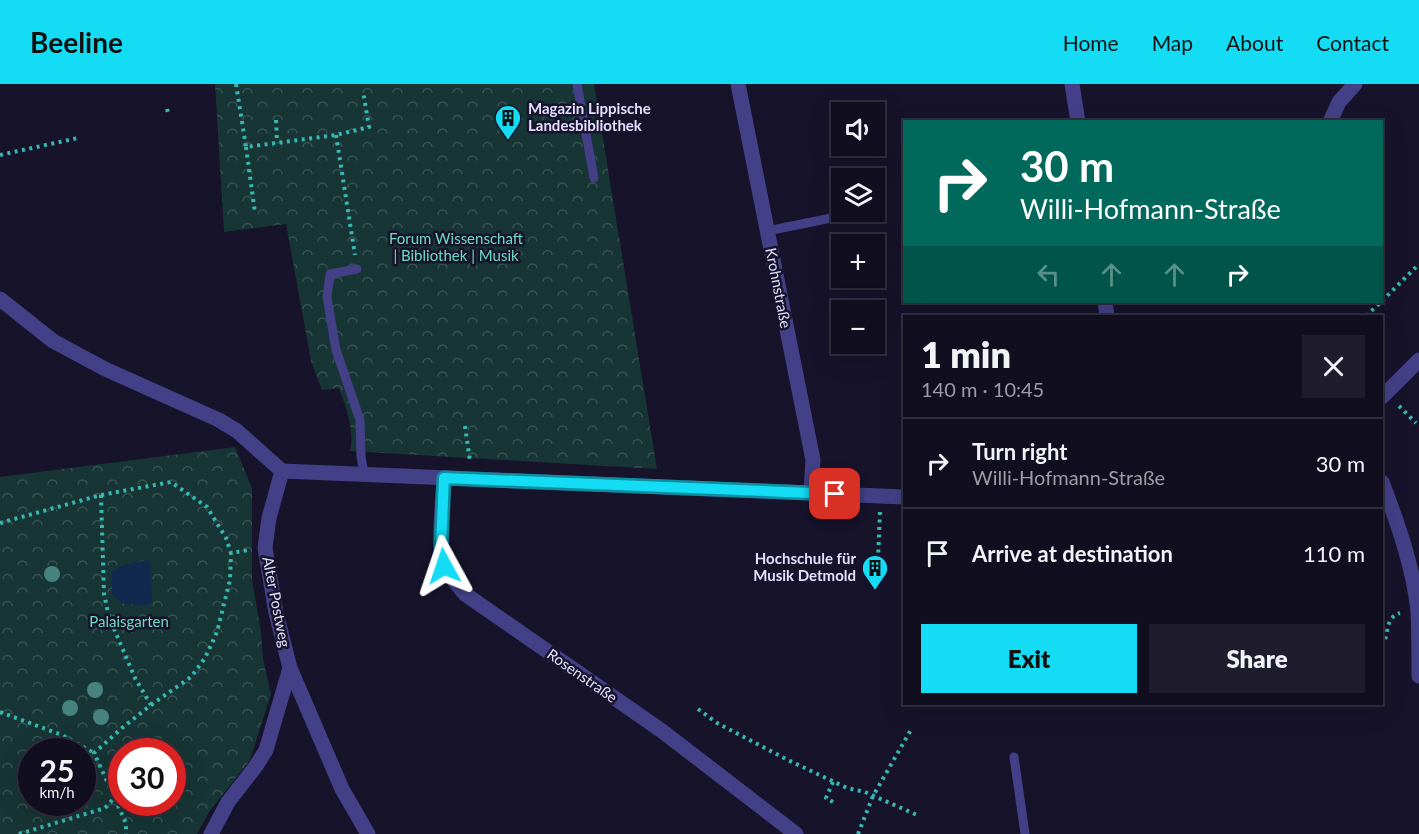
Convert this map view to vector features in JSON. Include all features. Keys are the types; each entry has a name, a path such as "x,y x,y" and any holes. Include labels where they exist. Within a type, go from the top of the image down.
{"street":[{"name":"Krohnstraße","path":"738,84 813,460 812,493"},
{"path":"1072,84 1078,120"},
{"path":"1331,120 1339,102 1355,84"},
{"path":"0,299 52,341 105,369 219,420 237,431 282,471 903,497"},
{"path":"1383,396 1419,360"},
{"name":"Alter Postweg","path":"282,471 268,518 265,548 276,613 290,668 342,789 368,834"},
{"name":"Rosenstraße","path":"444,478 441,546 444,566 456,585 465,594 662,731 796,834"},
{"path":"1383,485 1408,556 1418,613 1419,676"},
{"path":"212,834 228,802 266,750 290,668"}],"lane":[{"path":"577,84 594,178"},
{"path":"767,231 831,218"},
{"path":"357,269 330,274 327,297 336,350 360,420 364,474"},
{"path":"1014,757 1025,834"}],"path":[{"path":"236,84 255,213"},
{"path":"246,147 336,135 369,127 363,91"},
{"path":"167,109 169,116"},
{"path":"276,120 277,142"},
{"path":"336,135 357,269"},
{"path":"0,155 78,138"},
{"path":"1383,299 1419,264"},
{"path":"1367,315 1379,303"},
{"path":"1405,411 1416,423"},
{"path":"465,426 470,462"},
{"path":"0,524 101,495 171,482 207,507 226,538 231,553 230,580 217,632 205,658 191,677 151,705 96,751"},
{"path":"101,495 104,594 109,617 135,678 151,705"},
{"path":"878,560 879,538"},
{"path":"231,553 265,548"},
{"path":"1383,644 1393,616 1398,612 1418,613"},
{"path":"698,709 717,723 833,782 865,792 917,815"},
{"path":"0,712 67,738"},
{"path":"858,834 873,796 912,728"},
{"path":"96,757 108,782"},
{"path":"833,782 826,798 833,802"},
{"path":"19,834 105,808 108,805"},
{"path":"123,816 126,834"}],"green space":[{"name":"Forum Wissenschaft | Bibliothek | Musik","path":"215,84 594,84 657,469 350,451 351,427 339,388 322,390 311,361 286,224 224,232"},
{"name":"Palaisgarten","path":"235,447 252,488 252,580 263,659 271,694 250,760 209,812 197,834 0,834 0,477"}],"water":[{"path":"150,560 152,603 142,606 121,603 112,594 111,572 125,565"}],"place":[{"name":"Magazin Lippische Landesbibliothek","path":"508,141"},
{"name":"Hochschule für Musik Detmold","path":"875,591"}],"route":[{"path":"444,566 441,546 444,478 835,494"}]}
